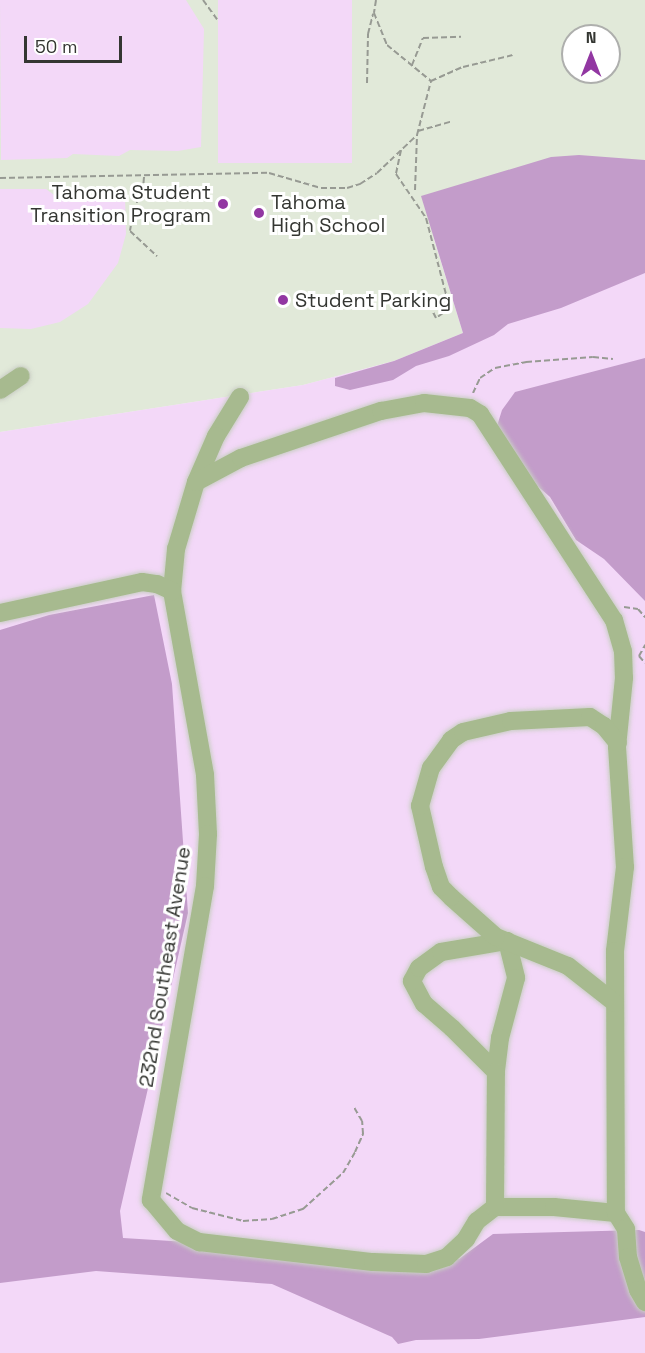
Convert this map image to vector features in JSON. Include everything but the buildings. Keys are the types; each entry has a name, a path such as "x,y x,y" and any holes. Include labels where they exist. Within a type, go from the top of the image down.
{"street":[{"path":"0,390 21,376"},
{"name":"232nd Southeast Avenue","path":"152,1193 205,885 208,834 205,775 172,591 176,549 196,482 216,436 240,397"},
{"path":"196,482 241,458 381,411 424,403 470,408 480,414 610,614 623,651 624,678 618,743 625,867 615,951 616,1213 626,1229 628,1257 638,1290 645,1302"},
{"path":"0,614 142,582 157,584 172,591"},
{"path":"615,1004 568,966 496,937 441,887 420,806 431,768 452,740 463,732 511,721 590,717 604,726 618,743"},
{"path":"495,1207 496,1072 500,1038 516,978 507,941"},
{"path":"496,1072 424,1004 412,981 419,968 441,952 507,941"},
{"path":"152,1193 177,1231 199,1242 373,1262 426,1264 447,1257 466,1239 477,1221 495,1207 554,1208 616,1213"}],"path":[{"path":"203,0 217,19"},
{"path":"367,83 368,34 376,0"},
{"path":"374,13 387,45 431,81"},
{"path":"412,65 423,38 461,37"},
{"path":"431,81 463,67 513,55"},
{"path":"415,190 417,135 431,81"},
{"path":"418,131 452,122"},
{"path":"0,178 269,173 321,188 347,188 360,184 377,173 417,135"},
{"path":"401,150 396,174 426,218 448,302 443,313 436,318 433,312"},
{"path":"144,177 143,189 134,208 130,231 157,256"},
{"path":"470,408 480,378 495,368 526,362 593,357 613,359"},
{"path":"610,614 624,608 638,609 645,617"},
{"path":"639,656 645,663"},
{"path":"152,1193 192,1208 243,1221 272,1219 303,1209 343,1173 355,1152 363,1134 362,1121 354,1107"}],"shaded area":[{"name":"Tahoma High School","path":"0,0 645,0 645,182 434,239 463,333 394,361 303,385 0,432"},
{"path":"0,0 186,0 204,29 201,147 178,151 130,150 119,156 73,154 67,158 1,160"},
{"path":"218,0 352,0 352,163 218,163"},
{"path":"579,155 645,160 645,273 561,308 508,324 494,335 449,356 416,366 393,380 350,390 335,386 335,378 394,361 463,333 421,196 551,157"},
{"path":"645,182 645,1353 0,1353 0,432 303,385 394,361 463,333 434,239"},
{"path":"0,189 46,189 54,195 125,196 126,234 118,263 88,304 60,322 31,329 0,328"},
{"path":"645,358 645,601 604,559 576,540 550,497 534,483 497,426 502,410 515,392"},
{"path":"154,595 172,684 188,913 120,1211 123,1238 459,1259 493,1234 639,1230 645,1232 645,1317 479,1339 416,1340 398,1344 392,1337 272,1284 96,1271 0,1283 0,630 49,615"}],"place":[{"name":"Tahoma Student Transition Program","path":"223,204"},
{"name":"Tahoma High School","path":"259,213"},
{"name":"Student Parking","path":"283,300"}]}
